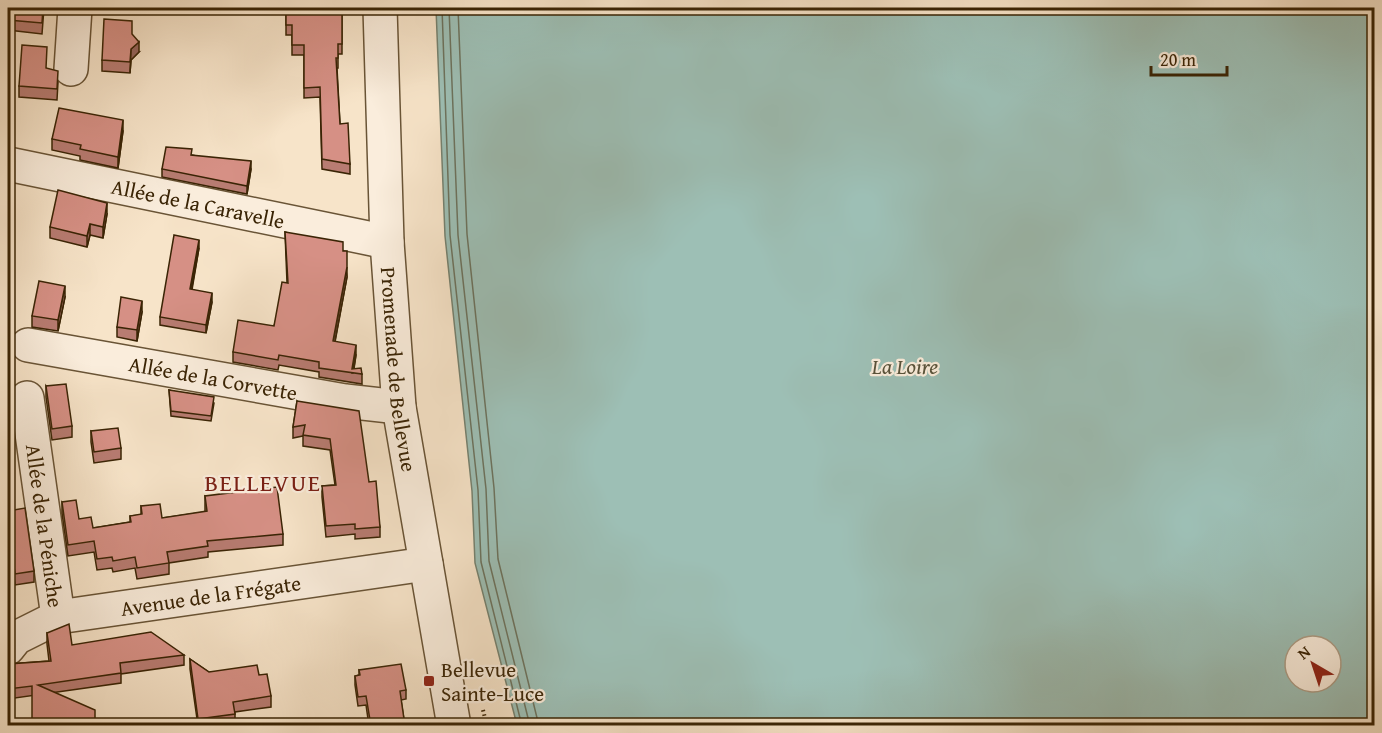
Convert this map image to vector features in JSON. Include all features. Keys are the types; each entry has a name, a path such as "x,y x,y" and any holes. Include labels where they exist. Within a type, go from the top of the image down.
{"street":[{"path":"71,69 75,8"},
{"name":"Promenade de Bellevue","path":"380,8 387,242 399,407 454,726"},
{"name":"Allée de la Caravelle","path":"8,164 387,242"},
{"name":"Allée de la Corvette","path":"28,345 345,401 399,407"},
{"name":"Allée de la Péniche","path":"27,398 58,617"},
{"name":"Avenue de la Frégate","path":"8,648 16,638 58,617 426,564"}],"path":[{"path":"482,703 487,726"}],"water":[{"name":"La Loire","path":"436,8 1374,8 1374,725 517,725 475,563 472,491 445,236"}],"building":[{"path":"8,8 43,8 42,23 8,20"},
{"path":"286,8 342,8 342,44 338,44 338,58 336,58 340,124 348,123 350,164 322,159 320,87 304,88 304,45 292,45 292,25 286,25"},
{"path":"104,19 132,21 132,34 139,42 131,49 130,62 102,60"},
{"path":"22,45 47,47 46,68 58,71 57,89 19,86"},
{"path":"59,108 123,120 118,157 80,149 81,145 52,139"},
{"path":"166,147 192,149 191,155 251,161 247,186 162,169"},
{"path":"58,190 107,203 103,227 90,224 87,236 50,227"},
{"path":"285,232 343,242 343,251 347,251 347,267 333,341 356,345 352,369 361,368 362,374 319,368 319,362 279,355 278,360 233,352 238,320 274,326 282,282 288,283"},
{"path":"174,235 199,240 190,289 212,293 206,325 160,317"},
{"path":"39,281 65,286 58,320 32,316"},
{"path":"121,297 142,301 137,330 117,327"},
{"path":"66,384 72,426 52,429 46,386"},
{"path":"169,390 214,397 211,416 171,411"},
{"path":"297,401 359,411 369,482 376,481 380,527 355,529 355,524 326,526 322,486 336,485 330,439 303,435 305,425 293,427"},
{"path":"118,428 121,448 94,452 91,431"},
{"path":"8,461 14,504 8,505"},
{"path":"277,487 283,534 207,541 208,546 167,552 169,563 137,568 135,557 113,561 112,557 97,559 94,541 68,545 62,502 76,500 79,519 91,517 93,528 131,522 130,516 142,514 141,506 160,504 162,518 207,511 205,496"},
{"path":"25,508 34,571 15,574 8,511"},
{"path":"69,624 72,645 151,632 184,655 120,663 121,673 38,685 95,710 95,726 32,726 32,686 8,689 8,664 51,661 47,633"},
{"path":"190,659 209,672 257,665 259,675 267,674 271,696 233,702 235,714 198,719"},
{"path":"401,664 406,690 400,691 405,726 371,726 366,696 358,697 355,676 360,675 359,670"}],"place":[{"name":"Bellevue Sainte-Luce","path":"429,681"}],"district":[{"name":"BELLEVUE","path":"263,482"}]}
